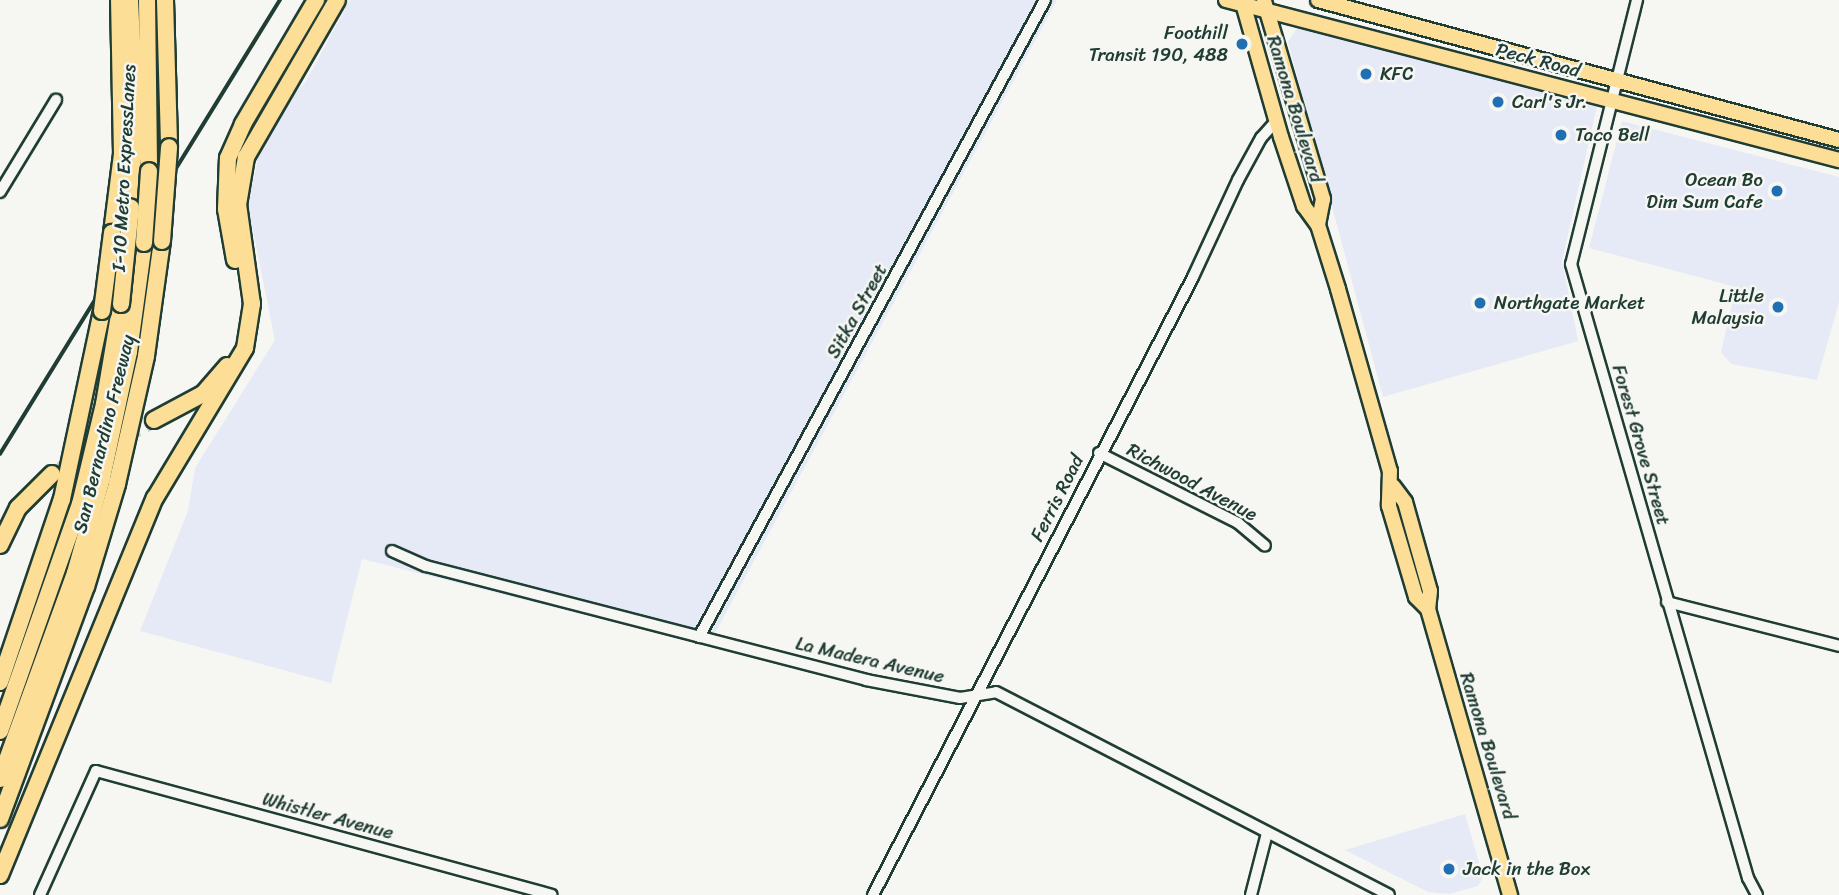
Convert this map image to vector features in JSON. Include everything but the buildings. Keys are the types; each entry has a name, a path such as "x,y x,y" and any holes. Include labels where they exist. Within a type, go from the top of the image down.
{"highway":[{"name":"San Bernardino Freeway","path":"0,682 62,499 102,311 122,154 119,0"},
{"name":"I-10 Metro ExpressLanes","path":"0,731 80,504 104,404 121,304 131,208 135,108 130,0"},
{"name":"I-10 Metro ExpressLanes","path":"0,779 67,596 102,478 127,365 144,243 149,171 147,0"},
{"name":"San Bernardino Freeway","path":"0,819 86,587 117,484 146,356 162,241 169,147 165,0"},
{"path":"167,28 173,0"},
{"path":"154,420 203,394 233,355 243,303 226,209 228,158 316,0"},
{"path":"0,875 155,498 245,348 252,304 238,205 246,157 337,0"},
{"path":"0,545 18,508 52,474"}],"main road":[{"name":"Peck Road","path":"1226,0 1265,4 1429,51 1839,160"},
{"name":"Peck Road","path":"1321,1 1839,140"},
{"name":"Ramona Boulevard","path":"1243,2 1304,206 1318,225 1393,486 1405,502 1430,591 1428,609 1509,895"},
{"name":"Ramona Boulevard","path":"1265,4 1323,199 1318,225"},
{"path":"1429,51 1434,33"},
{"path":"1809,153 1814,134"}],"street":[{"name":"Sitka Street","path":"699,638 1045,0"},
{"name":"Forest Grove Street","path":"1637,0 1571,264 1667,602 1756,895"},
{"path":"0,192 56,100"},
{"name":"Ferris Road","path":"873,895 1261,138 1277,120"},
{"name":"Richwood Avenue","path":"1099,453 1238,523 1265,546"},
{"name":"La Madera Avenue","path":"392,551 426,566 866,680 960,698 996,692 1390,895"},
{"path":"1667,602 1839,646"},
{"name":"Whistler Avenue","path":"40,895 96,771 551,895"},
{"path":"1251,895 1267,833"}],"shaded area":[{"path":"350,0 1057,0 708,646 362,559 331,683 140,631 188,511 195,468 275,340 248,205 267,117 305,83"},
{"path":"1302,27 1597,106 1562,261 1578,341 1383,397 1288,42 1296,29"},
{"path":"1622,121 1839,177 1839,302 1817,380 1731,364 1721,352 1736,287 1589,248"},
{"path":"1465,814 1483,877 1478,886 1449,894 1428,892 1345,850"}],"tunnel":[{"path":"60,470 154,420"}],"railway":[{"path":"0,454 280,0"}],"place":[{"name":"Foothill Transit 190, 488","path":"1242,44"},
{"name":"KFC","path":"1366,74"},
{"name":"Carl's Jr.","path":"1498,102"},
{"name":"Taco Bell","path":"1561,135"},
{"name":"Ocean Bo Dim Sum Cafe","path":"1777,191"},
{"name":"Northgate Market","path":"1480,303"},
{"name":"Little Malaysia","path":"1778,307"},
{"name":"Jack in the Box","path":"1449,869"}]}
